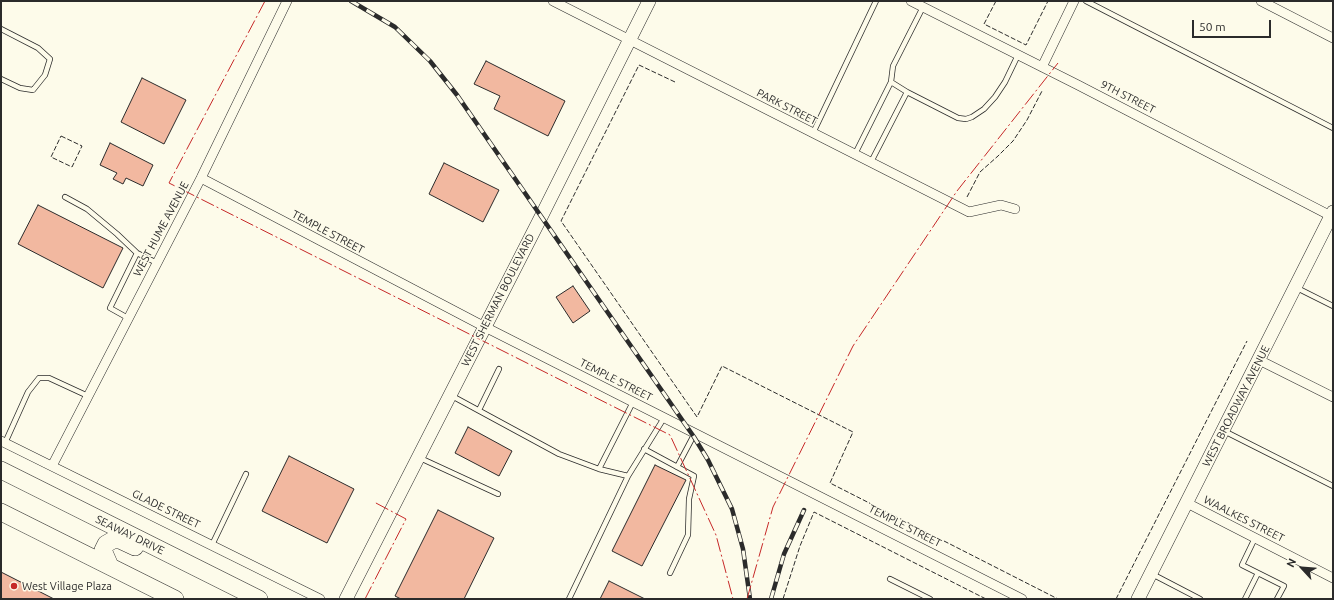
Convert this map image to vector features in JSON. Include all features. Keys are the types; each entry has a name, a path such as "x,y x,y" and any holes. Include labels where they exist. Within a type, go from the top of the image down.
{"highway":[{"name":"SEAWAY DRIVE","path":"1,470 259,599"},
{"path":"1,512 176,599"},
{"path":"110,566 103,550 106,544 112,540 120,540 240,599"}],"main road":[{"name":"WEST SHERMAN BOULEVARD","path":"346,599 419,458 649,1"},
{"name":"WEST BROADWAY AVENUE","path":"1138,599 1152,574 1332,215"}],"street":[{"name":"WEST HUME AVENUE","path":"52,466 201,178 288,1"},
{"name":"PARK STREET","path":"553,1 969,212 1001,204 1015,209"},
{"name":"9TH STREET","path":"911,1 1332,215"},
{"path":"1042,67 1074,1"},
{"path":"1261,1 1333,38"},
{"name":"TEMPLE STREET","path":"201,178 484,328 1022,599"},
{"path":"1259,360 1333,397"},
{"name":"GLADE STREET","path":"3,442 320,599"},
{"name":"WAALKES STREET","path":"1187,503 1333,578"}],"lane":[{"path":"813,133 876,1"},
{"path":"1086,1 1333,128"},
{"path":"855,154 891,82 893,66 923,7"},
{"path":"1,28 38,48 50,59 45,75 33,90 20,88 1,79"},
{"path":"891,82 906,92 958,118 972,117 984,109 995,97 1005,82 1018,55"},
{"path":"871,162 906,92"},
{"path":"65,197 87,209 137,253 157,263"},
{"path":"128,318 110,308 137,253"},
{"path":"1295,287 1333,306"},
{"path":"479,410 499,369"},
{"path":"3,442 28,392 39,378 49,378 88,396"},
{"path":"450,395 559,454 599,469 628,476"},
{"path":"599,469 633,402"},
{"path":"568,599 628,476 664,418"},
{"path":"1223,431 1333,486"},
{"path":"677,466 695,434"},
{"path":"644,449 694,476 689,500 688,535 670,573"},
{"path":"419,458 498,494"},
{"path":"212,545 246,474"},
{"path":"1255,538 1242,565 1284,586 1277,599"},
{"path":"1245,599 1258,573"},
{"path":"1152,574 1200,599"},
{"path":"890,579 930,599"}],"building":[{"path":"486,61 565,101 548,136 494,109 500,96 474,84"},
{"path":"142,78 186,100 164,144 121,122"},
{"path":"110,143 153,165 143,186 126,178 123,184 113,179 117,173 100,165"},
{"path":"444,163 499,190 483,222 429,194"},
{"path":"38,205 123,248 103,288 18,244"},
{"path":"573,286 590,311 573,323 556,297"},
{"path":"468,427 512,451 499,476 455,453"},
{"path":"289,456 354,489 327,543 262,511"},
{"path":"655,465 686,480 642,566 612,551"},
{"path":"438,510 494,538 464,599 401,599 395,596"},
{"name":"West Village Plaza","path":"1,572 54,599 1,599"},
{"path":"609,581 645,599 600,599"}],"railway":[{"path":"351,1 395,27 430,61 457,95 694,437 708,460 732,509 743,549 750,599"},
{"path":"771,599 784,554 804,510"}],"fence":[{"path":"996,1 984,24 1026,45 1048,1"},
{"path":"675,82 639,65 561,221 697,417 722,366 853,432 830,483 1058,599"},
{"path":"967,197 980,172 1013,141 1027,120 1042,91"},
{"path":"61,136 82,146 72,167 51,157 61,136"},
{"path":"1116,599 1247,341"},
{"path":"783,599 800,546 814,512 986,599"}],"power":[{"path":"265,1 169,183 670,435 716,535 733,599"},
{"path":"747,599 773,507 853,346 957,191 1058,63"},
{"path":"365,599 406,519 374,502"}],"place":[{"name":"West Village Plaza","path":"14,586"}]}
